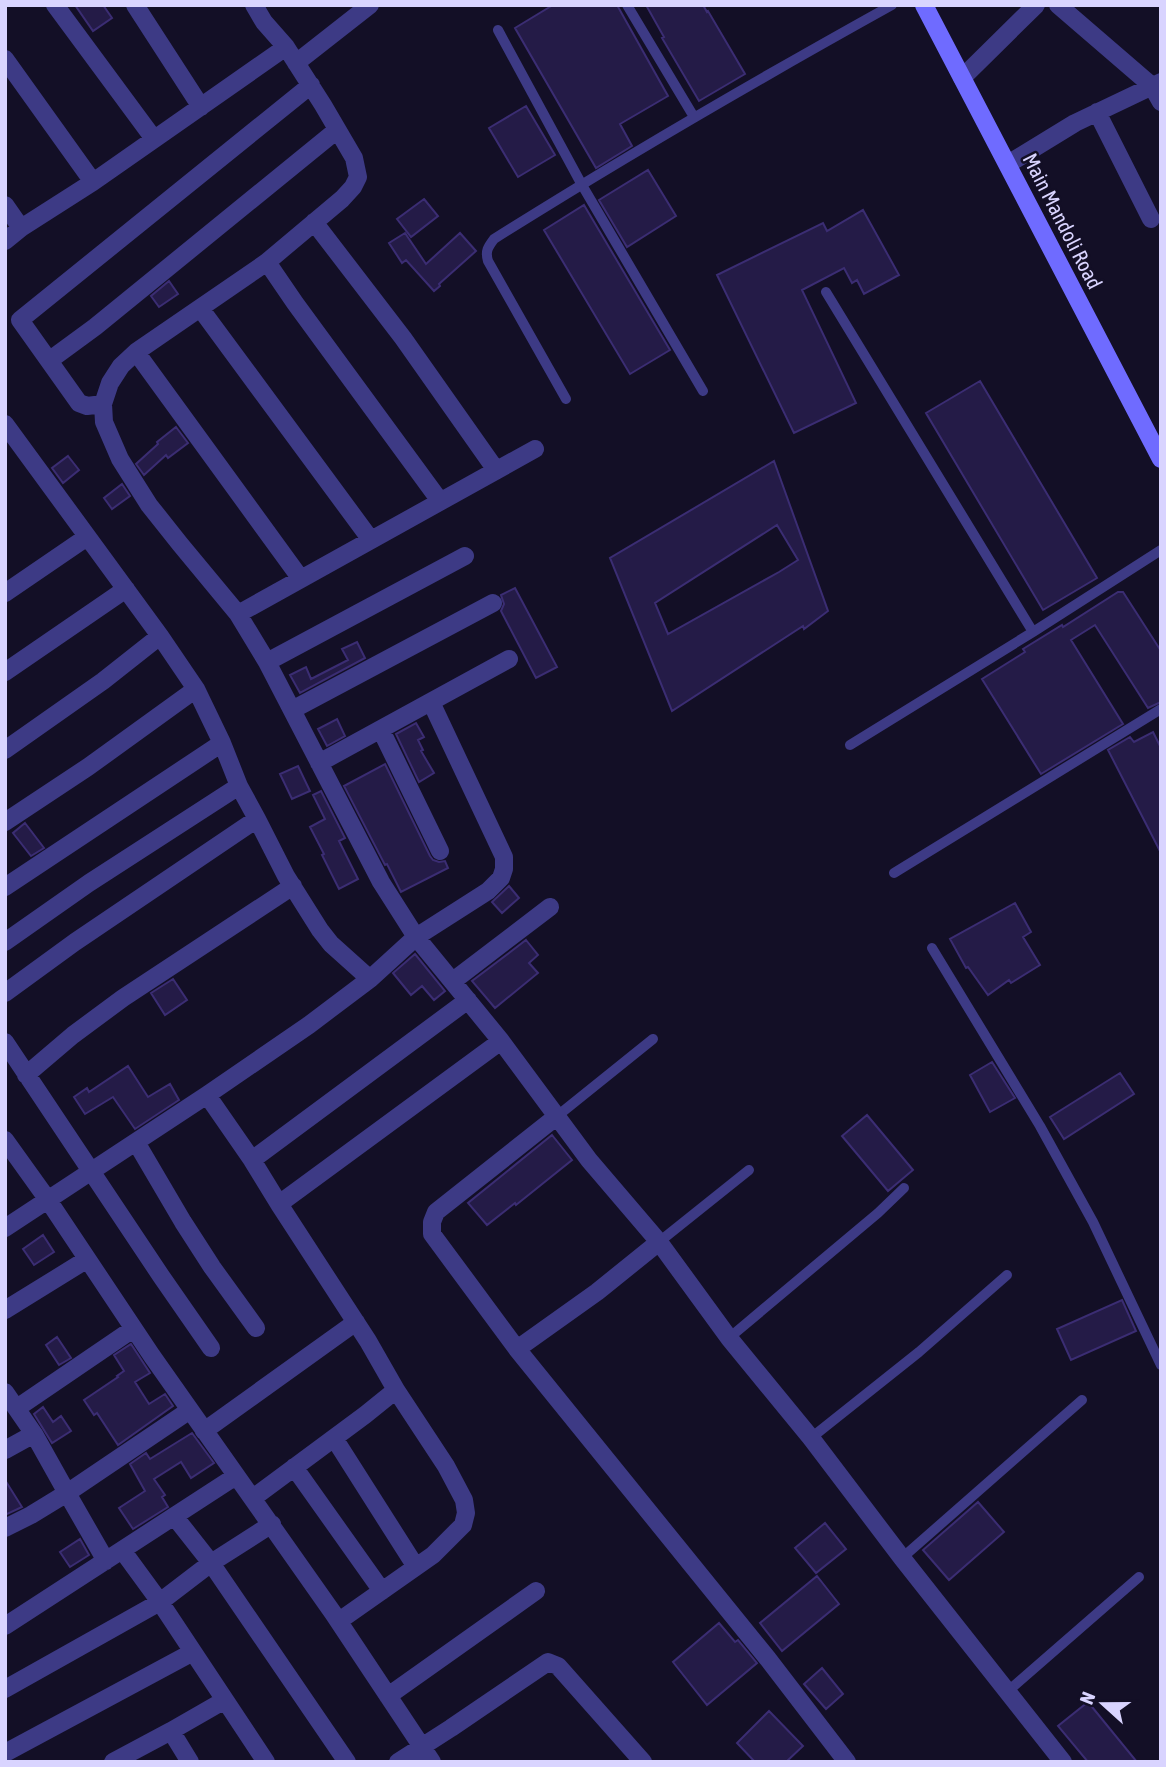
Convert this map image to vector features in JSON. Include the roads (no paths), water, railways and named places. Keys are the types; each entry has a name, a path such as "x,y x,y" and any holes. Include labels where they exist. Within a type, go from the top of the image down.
{"street":[{"path":"55,5 154,139"},
{"path":"135,5 201,107"},
{"path":"254,5 311,85 354,158 358,177 354,187 342,199 267,262 136,352 121,366 110,383 103,404 104,422 110,438 149,505 238,614 267,662 381,882 416,937 501,1041 589,1160 659,1242 729,1338 811,1438 1063,1762"},
{"path":"296,63 370,5"},
{"path":"962,78 1037,5"},
{"path":"1058,5 1112,54 1156,84 1161,102"},
{"name":"Main Mandoli Road","path":"931,8 962,78 1158,446"},
{"path":"5,241 286,47"},
{"path":"5,59 93,182"},
{"path":"1008,164 1075,123 1156,84"},
{"path":"103,404 87,406 79,403 20,320 311,85"},
{"path":"1097,112 1151,219"},
{"path":"50,360 337,130"},
{"path":"5,205 21,228"},
{"path":"314,222 403,338 496,470"},
{"path":"267,262 440,501"},
{"path":"200,308 371,540"},
{"path":"136,352 301,579"},
{"path":"9,436 88,537 196,689 239,786 293,886 331,944 370,979"},
{"path":"238,614 536,449"},
{"path":"5,593 88,537"},
{"path":"267,662 465,556"},
{"path":"5,672 126,589"},
{"path":"292,710 493,603"},
{"path":"5,750 103,681 160,636"},
{"path":"319,763 509,659"},
{"path":"5,822 88,767 196,689"},
{"path":"5,1228 309,1025 370,979 416,937 488,891 501,878 504,858 497,840 430,702"},
{"path":"381,730 440,851"},
{"path":"5,887 222,743"},
{"path":"5,942 89,883 239,786"},
{"path":"5,993 75,942 257,819"},
{"path":"26,1075 73,1035 123,998 293,886"},
{"path":"453,981 550,907"},
{"path":"253,1160 468,1000"},
{"path":"279,1204 501,1041"},
{"path":"5,1042 211,1348"},
{"path":"207,1095 253,1160 356,1322 396,1390 446,1466 464,1500 466,1513 463,1525 433,1555 339,1621"},
{"path":"556,1117 436,1212 432,1222 432,1234 517,1349 768,1658 847,1762"},
{"path":"5,1141 48,1200 133,1329 339,1621 427,1755"},
{"path":"135,1143 191,1234 256,1328"},
{"path":"517,1349 597,1292 659,1242"},
{"path":"5,1310 86,1260"},
{"path":"204,1429 356,1322"},
{"path":"17,1408 133,1329"},
{"path":"253,1498 396,1390"},
{"path":"5,1392 34,1434 106,1561"},
{"path":"5,1528 67,1493 190,1410"},
{"path":"5,1450 34,1434"},
{"path":"334,1438 416,1567"},
{"path":"294,1467 382,1591"},
{"path":"5,1626 236,1476"},
{"path":"174,1516 211,1563 348,1762"},
{"path":"5,1689 160,1602 211,1563 272,1524"},
{"path":"122,1550 160,1602 266,1762"},
{"path":"388,1696 536,1591"},
{"path":"5,1752 193,1652"},
{"path":"398,1762 427,1755 548,1662 558,1666 643,1762"},
{"path":"113,1762 225,1700"},
{"path":"171,1731 190,1762"}],"lane":[{"path":"627,5 694,117"},
{"path":"566,399 488,261 486,251 494,239 694,117 892,5"},
{"path":"498,30 582,185 703,391"},
{"path":"826,292 1033,632"},
{"path":"850,745 1161,550"},
{"path":"894,873 1161,709"},
{"path":"932,948 1040,1126 1093,1222 1161,1365"},
{"path":"556,1117 653,1039"},
{"path":"659,1242 749,1170"},
{"path":"729,1338 904,1188"},
{"path":"811,1438 919,1352 1007,1275"},
{"path":"1150,1342 1161,1338"},
{"path":"902,1558 1082,1400"},
{"path":"1007,1692 1139,1577"}]}
